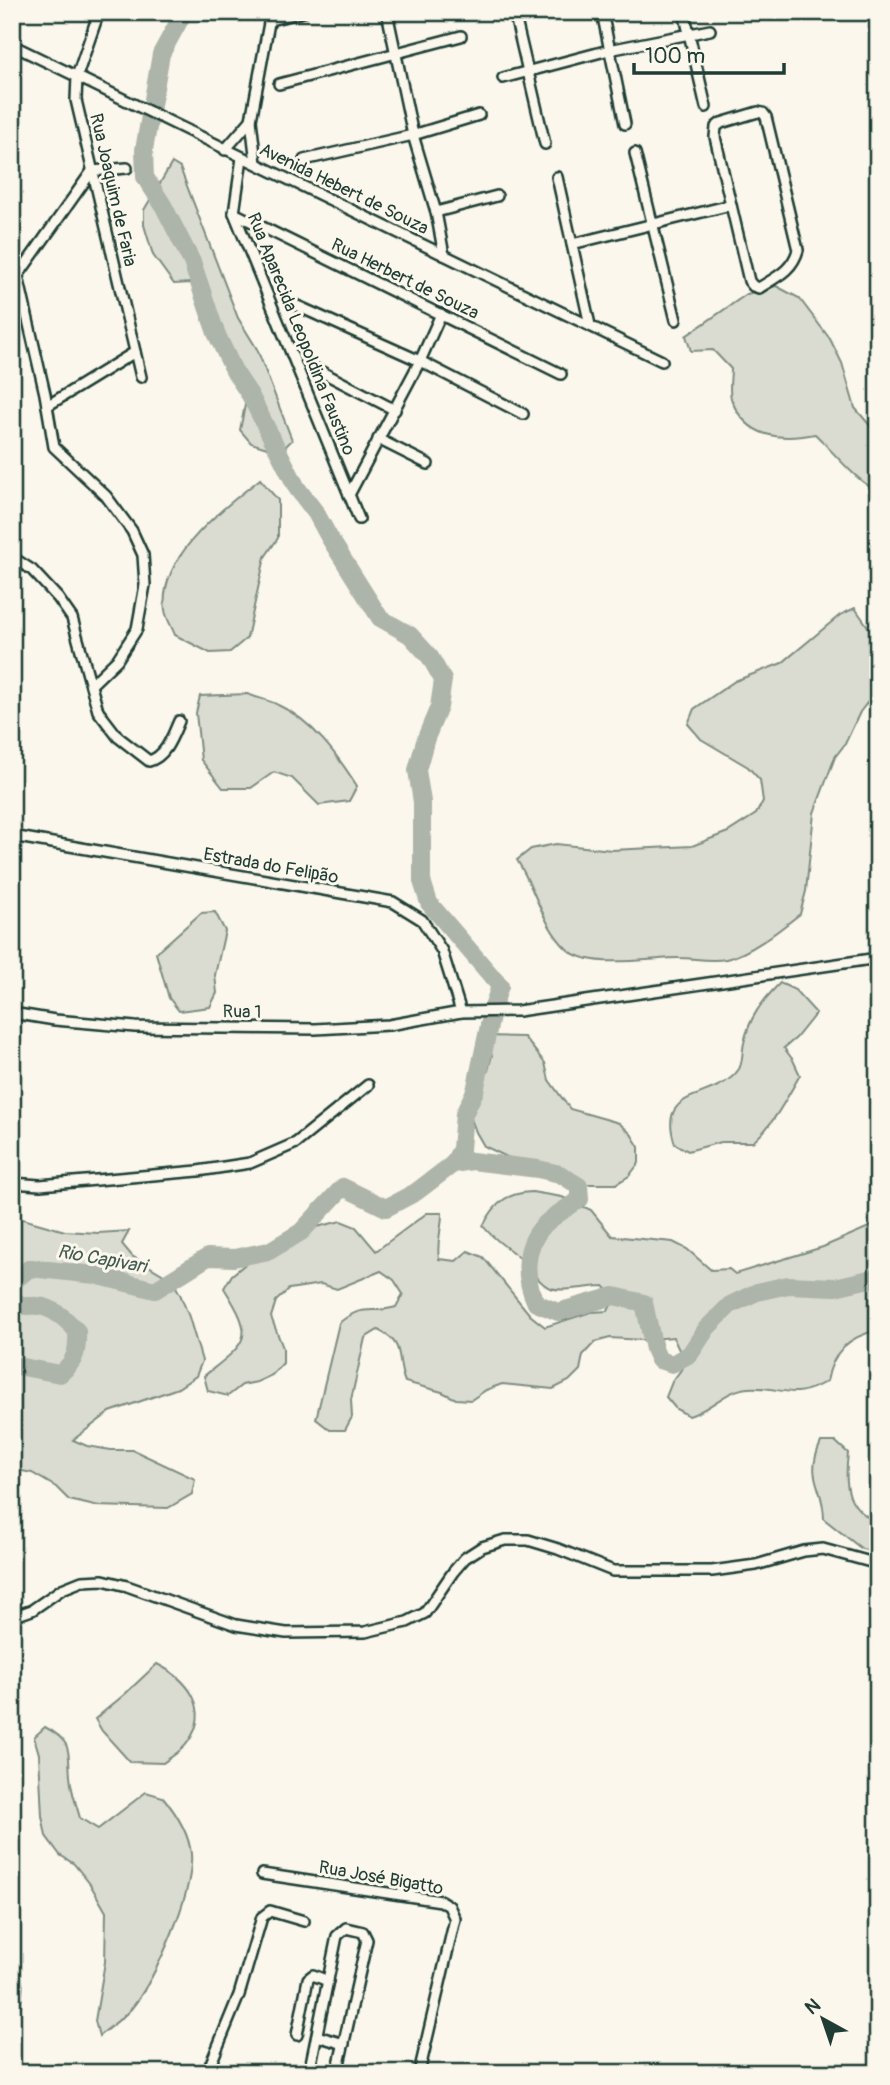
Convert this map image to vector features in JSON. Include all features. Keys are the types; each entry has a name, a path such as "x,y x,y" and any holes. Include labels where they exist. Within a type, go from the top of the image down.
{"street":[{"name":"Rua Joaquim de Faria","path":"99,12 77,76 76,100 141,377"},
{"path":"256,163 251,120 271,16 303,12"},
{"path":"514,12 545,145"},
{"path":"601,12 625,124"},
{"path":"684,12 706,107"},
{"path":"388,17 413,135 436,212 444,256"},
{"path":"503,78 609,50 710,30"},
{"path":"279,84 461,36"},
{"name":"Avenida Hebert de Souza","path":"12,45 662,361"},
{"path":"763,113 798,250 788,270 759,288 749,281 731,205 715,136 716,127 726,120 763,113"},
{"path":"304,160 413,135 479,115"},
{"path":"225,150 251,120"},
{"path":"635,153 676,320"},
{"name":"Rua Aparecida Leopoldina Faustino","path":"242,158 234,213 359,519"},
{"path":"15,280 92,171 127,168"},
{"path":"557,177 590,325"},
{"path":"436,212 497,196"},
{"path":"572,244 731,205"},
{"name":"Rua Herbert de Souza","path":"234,213 561,374"},
{"path":"12,250 15,280 32,336 54,447 106,496 132,531 143,555 145,585 137,629 117,660 91,685"},
{"path":"293,304 421,361 523,414"},
{"path":"349,495 421,361 441,314"},
{"path":"47,406 135,352"},
{"path":"316,369 395,410"},
{"path":"378,439 428,464"},
{"path":"12,557 32,570 72,618 98,711 118,737 149,761 159,758 179,721"},
{"name":"Estrada do Felipão","path":"12,836 393,902 422,919 442,951 461,1012"},
{"name":"Rua 1","path":"12,1013 135,1027 315,1029 389,1024 472,1011 518,1011 878,958"},
{"path":"12,1183 40,1185 198,1171 250,1163 296,1143 368,1085"},
{"path":"12,1617 32,1610 62,1589 82,1581 103,1580 236,1625 286,1633 365,1632 407,1622 425,1613 465,1558 482,1547 506,1540 528,1540 612,1571 712,1571 756,1565 804,1551 823,1549 878,1564"},
{"name":"Rua José Bigatto","path":"262,1874 441,1901 449,1906 455,1919 419,2073"},
{"path":"207,2073 239,1995 262,1917 270,1911 304,1921"},
{"path":"309,2073 337,1936 346,1928 363,1932 368,1940 337,2073"},
{"path":"297,2035 309,1979 313,1975 328,1981"},
{"path":"317,2036 344,2044"}],"shaded area":[{"path":"172,163 180,168 238,318 257,349 292,440 280,452 251,443 240,430 246,400 236,372 227,357 222,325 191,283 174,284 153,255 144,225 144,210"},
{"path":"776,286 799,298 830,339 842,363 855,408 873,429 878,430 878,490 854,474 815,434 777,436 756,430 746,423 731,398 731,369 713,350 691,351 686,336 747,294"},
{"path":"260,479 278,500 278,538 265,557 247,638 230,652 210,653 175,635 165,610 166,590 182,552 196,535"},
{"path":"855,608 873,634 877,651 873,683 870,699 835,757 814,813 806,891 800,914 755,947 726,959 604,961 589,959 567,949 551,929 517,860 531,849 556,844 612,850 692,846 728,832 756,814 763,801 760,780 748,767 701,739 688,724 694,709 735,681 782,663 840,615"},
{"path":"247,694 290,712 313,729 357,786 349,801 319,805 292,778 274,772 251,788 223,788 201,760 196,713 200,696"},
{"path":"215,912 225,931 215,975 217,993 210,1007 179,1011 169,998 156,953 201,913"},
{"path":"780,983 795,990 816,1013 796,1038 784,1048 800,1075 779,1111 753,1142 721,1142 688,1151 675,1144 671,1125 673,1112 680,1103 729,1080 739,1069 746,1034 753,1018"},
{"path":"485,1036 524,1037 545,1063 549,1080 570,1109 619,1123 631,1134 639,1147 639,1163 629,1176 616,1184 585,1184 540,1167 522,1164 484,1146 470,1116 469,1099 488,1071 492,1055"},
{"path":"532,1192 562,1197 591,1210 612,1236 673,1242 687,1249 711,1270 729,1269 735,1274 823,1247 878,1223 878,1330 850,1341 833,1361 827,1381 815,1387 796,1392 748,1388 725,1396 689,1416 676,1409 666,1397 672,1382 683,1367 673,1337 642,1340 610,1338 595,1342 583,1355 580,1370 569,1381 553,1389 502,1384 471,1400 456,1399 442,1392 405,1382 397,1346 378,1330 365,1338 351,1400 352,1417 345,1430 330,1430 316,1419 339,1323 361,1311 396,1307 403,1294 394,1280 381,1271 337,1289 321,1284 289,1289 276,1301 271,1317 283,1348 283,1363 272,1375 242,1385 228,1396 208,1391 204,1376 230,1355 243,1338 241,1318 224,1288 232,1275 276,1239 341,1221 356,1227 376,1251 427,1213 442,1213 439,1259 456,1261 468,1251 483,1257 530,1315 545,1327 591,1312 608,1311 615,1297 604,1286 567,1289 548,1287 483,1226 502,1201 515,1194"},
{"path":"12,1216 65,1231 129,1231 122,1244 132,1256 172,1280 189,1317 202,1361 196,1376 178,1388 110,1412 73,1440 87,1446 111,1450 133,1450 195,1479 192,1494 168,1508 95,1506 69,1500 56,1487 32,1473 12,1469"},
{"path":"821,1442 836,1442 848,1453 847,1486 853,1503 867,1517 878,1523 878,1552 862,1549 824,1519 814,1474 816,1455"},
{"path":"157,1664 178,1678 193,1696 197,1706 195,1730 183,1748 163,1763 130,1762 102,1731 95,1719"},
{"path":"45,1727 66,1745 72,1788 80,1818 98,1829 146,1792 163,1797 181,1823 190,1846 190,1871 186,1890 162,1956 132,2008 99,2036 95,2021 105,1962 106,1912 90,1884 74,1864 60,1855 46,1836 42,1816 39,1754 34,1737"},
{"path":"12,1961 21,1977 22,1991 12,2068"}],"waterway":[{"path":"184,12 161,54 144,150 145,177 163,205 192,262 216,333 234,371 250,395 297,488 316,513 380,618 410,635 430,657 443,680 439,707 417,770 422,802 422,881 429,903 500,986 475,1091 464,1114 461,1149 453,1164"},
{"name":"Rio Capivari","path":"12,1286 14,1281 30,1268 95,1275 155,1290 208,1257 234,1258 269,1251 301,1232 343,1187 386,1208 416,1192 453,1164 472,1161 560,1174 579,1186 580,1199 544,1225 532,1243 528,1273 536,1303 558,1312 614,1296 644,1303 659,1360 672,1364 690,1354 707,1328 730,1305 757,1292 788,1285 835,1287 878,1277"},
{"name":"Rio Capivari","path":"12,1299 21,1305 39,1306 54,1311 77,1331 73,1360 60,1374 12,1365"}]}
